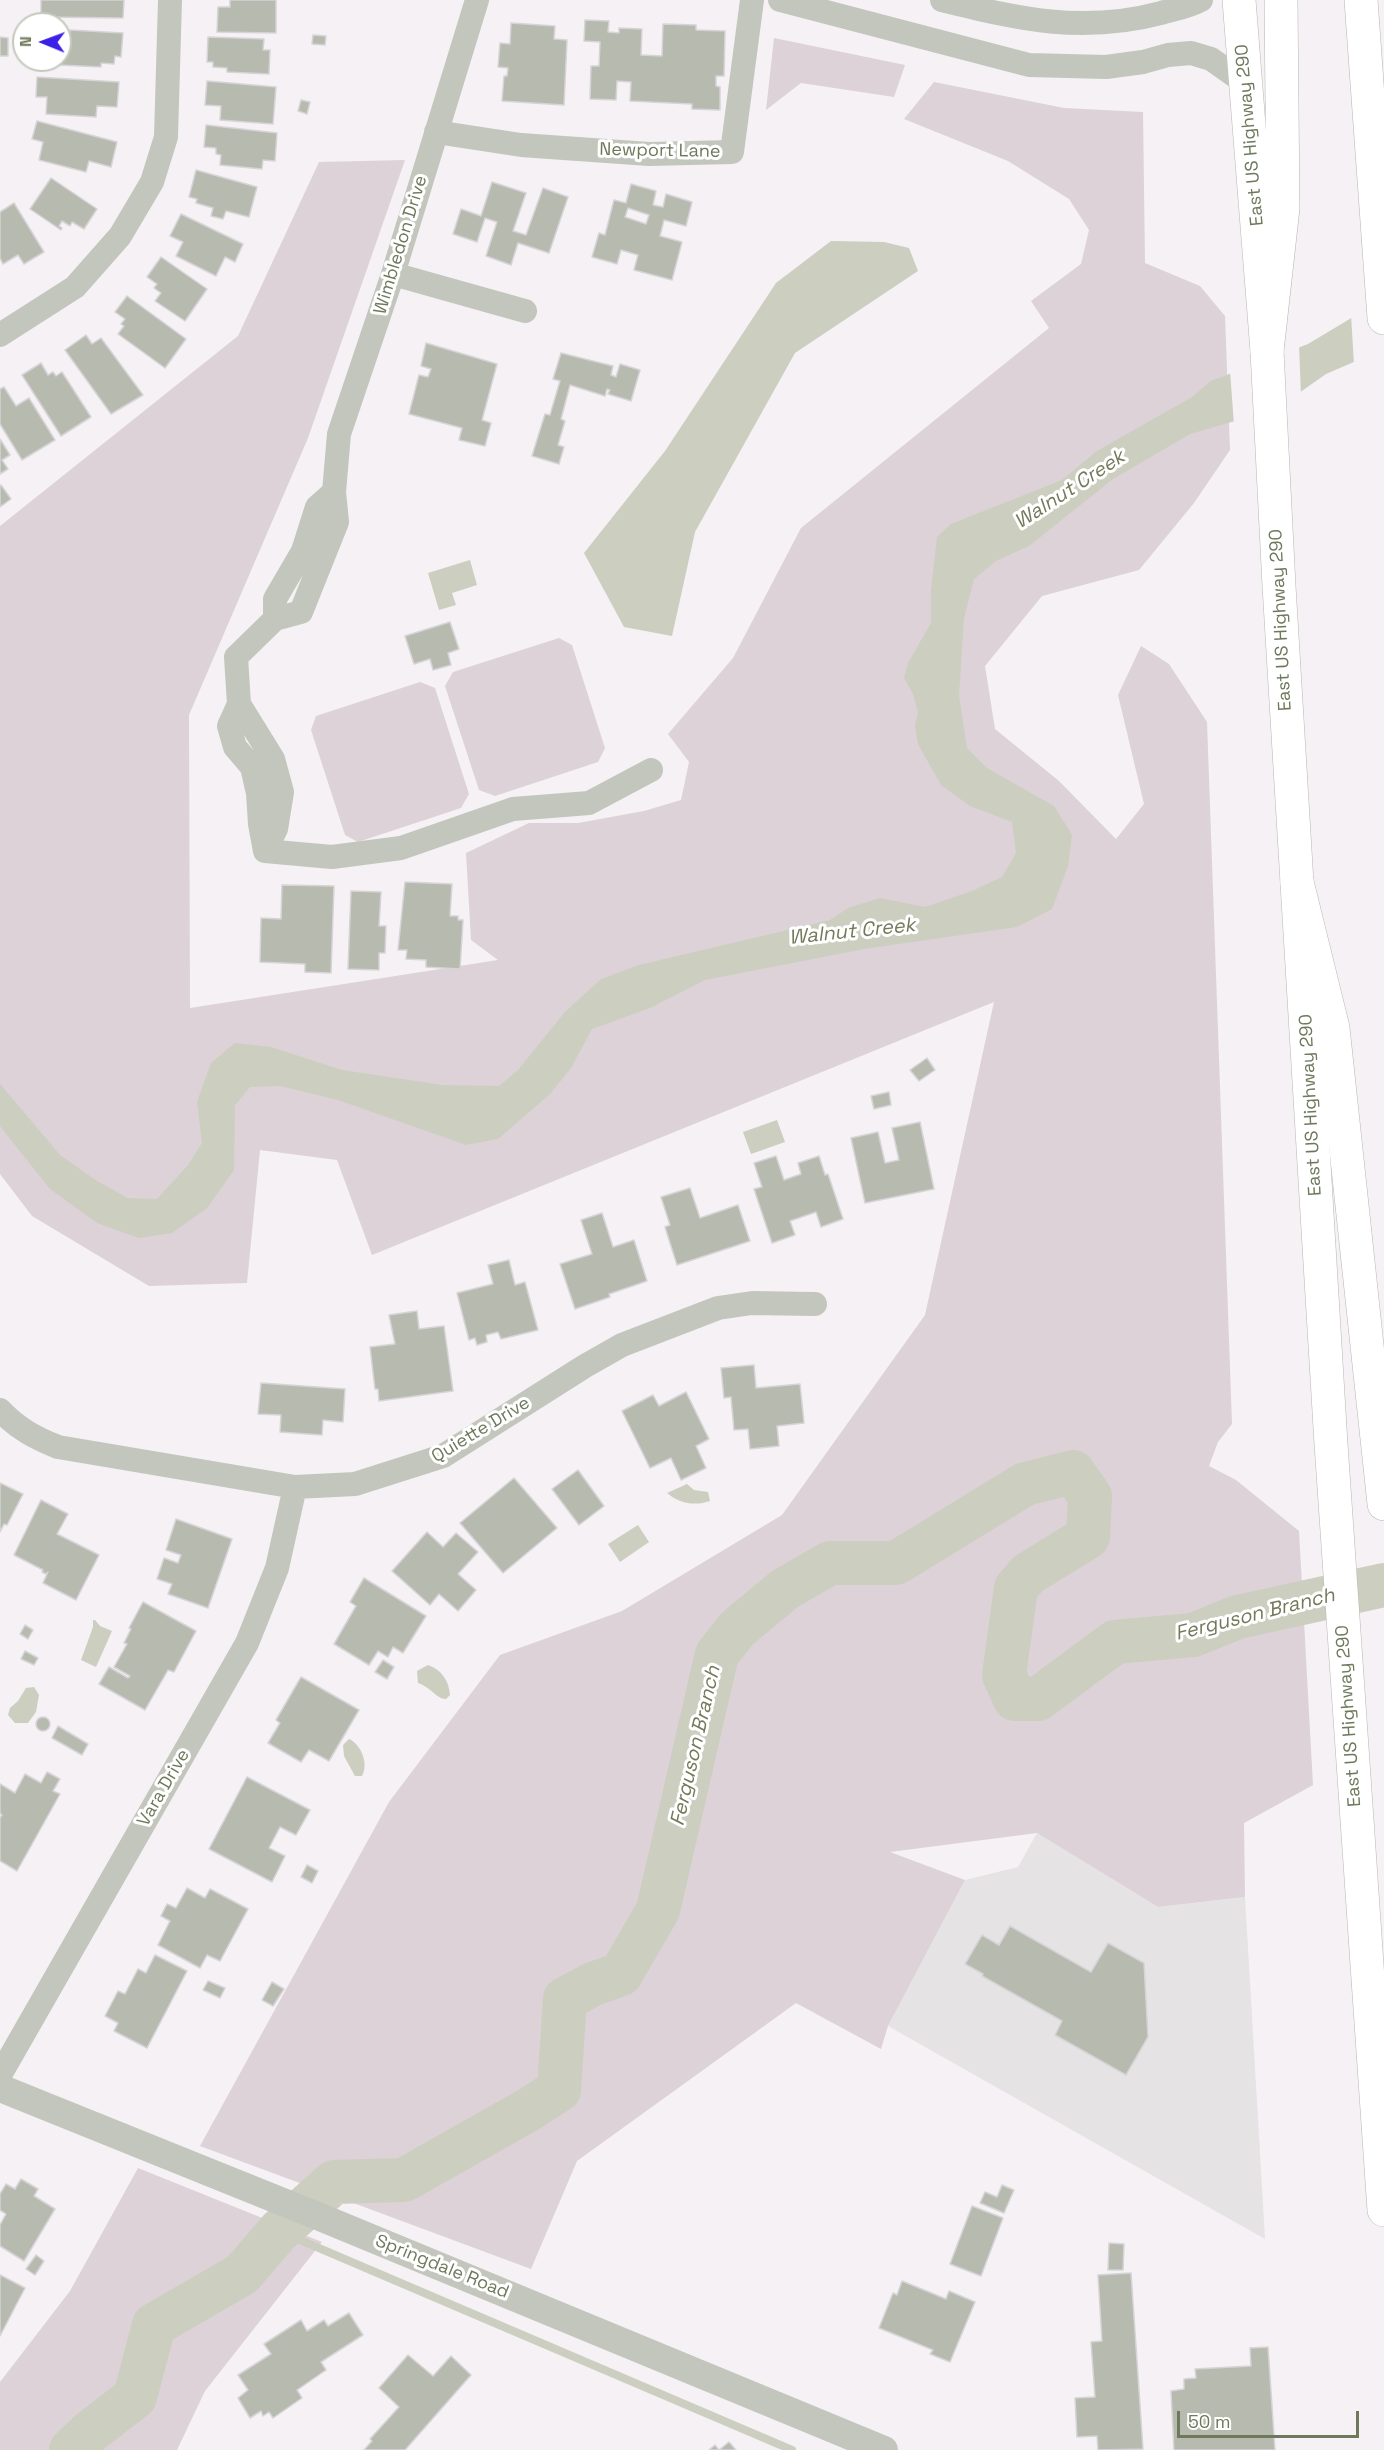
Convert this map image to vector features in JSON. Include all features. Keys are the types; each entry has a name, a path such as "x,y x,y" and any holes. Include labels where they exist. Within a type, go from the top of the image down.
{"main road":[{"name":"East US Highway 290","path":"1239,0 1245,82 1269,210 1267,351 1279,586 1348,1708 1384,2210"},
{"path":"1269,210 1281,0"},
{"path":"1361,0 1384,318"},
{"path":"1297,882 1333,1028 1384,1504"}],"street":[{"path":"0,335 75,287 120,236 152,182 166,137 170,0"},
{"name":"Wimbledon Drive","path":"477,0 393,274 339,434 334,492 317,507 303,551 274,599 275,619 236,657 238,704 229,726 235,747 252,767 258,792 265,851 332,857 401,848 513,809 589,803 651,771"},
{"name":"Newport Lane","path":"436,132 521,146 649,154 732,152 752,0"},
{"path":"780,0 1029,65 1106,67 1191,53 1211,59 1245,82"},
{"path":"942,0 1015,18 1063,23 1133,20 1194,4 1201,0"},
{"path":"393,274 525,311"},
{"name":"Quiette Drive","path":"0,1410 18,1427 36,1439 58,1447 295,1487 355,1484 443,1456 622,1345 718,1308 752,1303 815,1304"},
{"name":"Vara Drive","path":"0,2075 247,1643 277,1568 295,1487"},
{"name":"Springdale Road","path":"0,2088 269,2196 884,2450"}],"shaded area":[{"path":"774,38 905,65 894,97 801,83 766,110"},
{"path":"934,82 1064,108 1143,112 1145,263 1200,286 1225,316 1230,450 1194,503 1139,570 1042,596 985,666 995,729 1059,781 1116,839 1144,804 1118,695 1141,646 1169,664 1207,722 1232,1424 1218,1442 1209,1466 1236,1480 1299,1531 1313,1785 1244,1823 1245,1897 1158,1907 1037,1833 890,1852 965,1880 888,2026 881,2049 796,2003 577,2161 531,2269 200,2146 389,1802 500,1655 622,1611 782,1515 925,1315 994,1002 372,1255 337,1160 260,1150 247,1283 149,1286 32,1216 0,1174 0,526 238,336 319,162 405,160 308,438 189,715 190,1008 498,960 471,940 466,853 529,823 578,823 644,811 681,800 689,762 668,734 733,658 801,528 1049,328 1031,301 1081,264 1089,230 1069,199 1008,161 904,119"},
{"path":"559,638 572,645 605,748 598,762 495,796 479,790 445,686 453,672"},
{"path":"420,682 435,688 469,794 461,808 358,842 345,835 311,730 316,716"},
{"path":"1037,1833 1158,1907 1245,1897 1265,2239 888,2026 965,1880 1018,1867"},
{"path":"138,2168 322,2242 205,2391 177,2450 0,2450 0,2382 70,2291"}],"water":[{"path":"831,241 884,242 909,248 918,271 795,353 695,532 672,636 624,627 584,553 665,451 776,283"},
{"name":"Walnut Creek","path":"1363,311 1384,349 1326,374 1299,393 1235,421 1190,434 1113,479 1029,546 996,561 974,579 964,618 959,695 967,748 987,768 1054,806 1072,835 1068,866 1052,909 1017,927 864,949 705,980 650,1008 592,1029 571,1068 550,1094 498,1139 466,1145 338,1100 280,1086 250,1087 235,1105 234,1170 207,1208 172,1233 139,1238 97,1223 50,1189 0,1126 0,1084 60,1155 97,1181 128,1198 157,1199 188,1165 202,1143 197,1102 211,1063 235,1043 271,1047 342,1070 442,1085 499,1086 518,1070 565,1012 601,979 639,965 830,920 848,908 880,898 925,907 972,891 1002,877 1016,853 1012,822 970,806 941,785 918,744 915,726 918,713 913,694 904,678 908,663 931,623 931,590 937,537 951,524 1062,480 1097,451 1192,397 1211,381 1308,344"},
{"path":"470,560 477,585 452,593 456,605 439,610 428,573"},
{"path":"777,1120 785,1142 751,1154 743,1132"},
{"path":"687,1484 694,1490 708,1492 710,1501 688,1503 677,1500 667,1493"},
{"path":"638,1525 649,1542 620,1562 608,1544"},
{"path":"93,1620 112,1631 96,1667 81,1660 93,1627"},
{"path":"428,1665 441,1673 446,1681 450,1695 446,1699 418,1683 417,1671"},
{"path":"34,1687 39,1695 36,1712 28,1723 15,1723 8,1715 10,1708 18,1701 26,1688"},
{"path":"349,1739 357,1745 363,1755 365,1766 362,1776 355,1776 344,1756 343,1745"}],"pier":[{"path":"1384,299 1384,352 1354,365 1351,314"},
{"path":"1299,345 1301,396 1234,425 1230,371"}],"building":[{"path":"41,0 124,0 123,18 72,17 72,12 41,12"},
{"path":"230,0 276,0 276,33 217,32 218,7 230,7"},
{"path":"585,20 609,21 608,32 619,33 619,28 642,29 641,55 662,56 663,24 696,25 696,30 725,31 724,76 716,76 716,86 720,87 720,110 692,109 692,104 630,101 631,82 617,81 616,100 590,99 591,66 599,66 600,42 584,41"},
{"path":"511,23 555,26 554,39 567,40 564,105 502,101 504,76 507,76 508,68 498,67 500,43 510,44"},
{"path":"72,30 123,33 121,57 115,56 114,64 101,63 101,67 72,66"},
{"path":"313,35 326,36 325,45 312,44"},
{"path":"0,37 8,38 8,56 0,56"},
{"path":"208,37 264,39 263,50 270,50 269,74 227,72 227,68 213,67 213,62 207,62"},
{"path":"37,77 119,82 117,107 97,106 96,117 46,114 47,97 36,97"},
{"path":"207,81 276,87 273,124 220,120 221,106 205,105"},
{"path":"301,100 310,102 307,114 298,111"},
{"path":"37,121 117,142 111,167 89,161 86,172 39,160 43,142 32,139"},
{"path":"206,125 277,133 275,161 263,160 262,169 220,165 221,155 216,154 216,148 204,147"},
{"path":"196,170 257,187 249,217 226,211 223,219 211,216 213,208 196,203 197,199 189,197"},
{"path":"51,178 97,209 84,229 72,222 70,226 62,221 59,226 61,230 30,209"},
{"path":"492,182 526,193 513,231 526,235 543,188 568,197 549,253 518,243 511,265 486,256 497,222 485,218 477,242 453,234 461,209 481,216"},
{"path":"631,184 656,191 653,205 663,207 666,194 692,202 686,226 664,220 660,236 682,242 672,280 634,270 638,255 621,250 617,264 592,257 599,233 605,235 614,200 626,203","holes":["628,208 649,215 646,224 625,217"]},
{"path":"14,203 44,252 24,264 18,255 3,264 0,258 0,212"},
{"path":"181,214 243,244 235,262 225,257 216,276 176,256 183,242 170,236"},
{"path":"161,257 207,289 185,321 155,301 161,293 154,288 157,284 147,277"},
{"path":"127,296 186,339 165,368 118,334 124,326 121,324 125,319 115,312"},
{"path":"86,335 92,344 101,338 143,395 111,414 65,350"},
{"path":"426,343 497,364 482,420 491,423 485,446 459,440 462,428 409,414 419,375 428,377 431,369 421,366"},
{"path":"561,353 613,366 611,375 616,377 620,364 640,370 631,401 608,394 610,390 607,389 605,396 570,385 561,419 565,421 558,445 564,447 559,464 532,456 545,414 550,415 560,381 553,379"},
{"path":"41,363 48,375 53,372 56,376 62,372 91,417 61,436 22,375"},
{"path":"4,387 16,406 29,398 55,440 22,460 0,424 0,389"},
{"path":"0,439 10,455 2,460 8,469 0,474"},
{"path":"0,486 11,499 0,507"},
{"path":"450,622 459,649 448,653 451,665 433,670 430,659 414,664 405,636"},
{"path":"405,882 452,884 450,916 458,916 458,920 463,920 460,969 426,967 426,960 406,959 407,950 398,950"},
{"path":"282,885 334,886 331,973 305,972 305,964 260,962 261,918 281,919"},
{"path":"351,891 381,892 379,926 386,926 385,953 379,953 379,970 348,969"},
{"path":"927,1058 935,1070 919,1081 910,1070"},
{"path":"889,1092 891,1105 874,1109 871,1096"},
{"path":"920,1122 934,1189 865,1203 851,1138 878,1132 885,1163 899,1160 892,1128"},
{"path":"776,1156 784,1180 801,1174 798,1163 819,1156 825,1175 828,1174 843,1219 821,1227 816,1212 790,1221 795,1235 772,1243 754,1189 762,1187 754,1163"},
{"path":"690,1188 700,1218 738,1205 750,1241 677,1265 665,1227 670,1225 661,1197"},
{"path":"602,1213 613,1247 634,1240 647,1281 575,1309 560,1264 592,1254 581,1220"},
{"path":"509,1260 515,1285 525,1282 538,1330 501,1339 498,1332 486,1335 487,1342 477,1345 475,1338 469,1340 457,1293 493,1284 488,1265"},
{"path":"417,1311 419,1329 444,1326 453,1391 379,1401 378,1389 375,1389 370,1347 395,1344 389,1315"},
{"path":"754,1365 756,1388 800,1384 804,1423 777,1426 779,1446 750,1449 748,1429 734,1430 731,1397 724,1398 721,1368"},
{"path":"261,1383 345,1389 343,1422 323,1420 322,1435 280,1432 281,1415 258,1414"},
{"path":"686,1392 709,1439 696,1446 706,1468 681,1480 671,1458 650,1468 622,1411 653,1395 659,1406"},
{"path":"578,1470 604,1506 579,1525 552,1489"},
{"path":"514,1478 557,1528 503,1573 460,1523"},
{"path":"0,1483 23,1494 7,1525 4,1524 0,1532"},
{"path":"41,1500 68,1514 57,1534 99,1555 76,1600 43,1583 48,1572 46,1574 42,1572 43,1570 14,1555"},
{"path":"176,1519 232,1539 208,1608 168,1594 172,1584 157,1579 164,1558 178,1563 181,1555 166,1550"},
{"path":"427,1532 443,1547 456,1533 478,1552 458,1574 476,1590 458,1611 439,1594 430,1605 392,1571"},
{"path":"364,1578 426,1616 403,1653 393,1647 388,1657 378,1651 369,1665 334,1644 356,1606 350,1602"},
{"path":"143,1602 196,1631 174,1672 168,1670 145,1710 99,1684 109,1667 128,1678 130,1676 114,1667 127,1644 124,1643 131,1629 129,1628"},
{"path":"25,1625 33,1630 28,1639 20,1634"},
{"path":"25,1651 38,1658 34,1665 21,1659"},
{"path":"383,1660 394,1667 387,1679 375,1672"},
{"path":"301,1677 359,1710 329,1761 309,1750 301,1762 268,1743 280,1723 276,1720"},
{"path":"43,1717 48,1719 50,1724 48,1729 43,1731 38,1729 36,1724 38,1719"},
{"path":"58,1726 88,1744 82,1755 52,1738"},
{"path":"47,1772 60,1779 53,1791 60,1794 17,1871 0,1861 0,1818 2,1815 0,1813 0,1784 15,1793 25,1774 41,1783"},
{"path":"247,1777 310,1810 296,1835 280,1827 269,1848 285,1856 272,1882 209,1849"},
{"path":"307,1865 318,1871 312,1883 301,1877"},
{"path":"187,1888 205,1898 210,1889 248,1909 220,1961 207,1955 200,1968 158,1945 170,1921 161,1916 167,1904 176,1908"},
{"path":"1010,1926 1091,1972 1108,1943 1144,1963 1148,2037 1126,2075 1055,2035 1062,2021 965,1964 982,1935 999,1945"},
{"path":"155,1955 187,1971 147,2048 114,2031 118,2023 105,2016 118,1991 125,1994 138,1969 146,1973"},
{"path":"208,1981 225,1988 220,1998 203,1990"},
{"path":"272,1982 284,1989 273,2006 262,2000"},
{"path":"21,2179 38,2189 34,2196 55,2209 24,2261 0,2246 0,2225 6,2214 0,2210 0,2194 6,2184 15,2189"},
{"path":"1002,2185 1014,2190 1004,2213 980,2203 985,2192 997,2197"},
{"path":"972,2206 1003,2218 981,2276 950,2264"},
{"path":"1109,2243 1124,2244 1123,2270 1108,2270"},
{"path":"36,2255 44,2261 35,2275 26,2269"},
{"path":"1131,2273 1143,2449 1098,2450 1097,2436 1077,2437 1075,2398 1095,2397 1091,2342 1102,2341 1098,2275"},
{"path":"0,2275 25,2288 0,2336"},
{"path":"902,2281 946,2299 949,2291 975,2302 950,2362 930,2354 933,2350 879,2328 893,2293 897,2295"},
{"path":"349,2313 363,2335 321,2362 326,2370 297,2390 302,2398 273,2418 269,2412 263,2416 261,2411 250,2418 238,2398 248,2390 238,2375 271,2354 264,2344 301,2320 307,2331 324,2320 328,2326"},
{"path":"1268,2347 1275,2450 1174,2450 1171,2391 1184,2389 1184,2379 1196,2378 1195,2369 1251,2366 1250,2348"},
{"path":"408,2355 433,2376 451,2356 471,2375 405,2450 364,2450 372,2441 370,2439 399,2407 379,2388"},
{"path":"729,2442 736,2450 719,2450"},
{"path":"715,2445 719,2450 709,2450"}],"waterway":[{"name":"Ferguson Branch","path":"71,2450 135,2397 154,2325 242,2274 279,2231 334,2182 404,2180 559,2090 565,1999 593,1984 621,1974 658,1910 717,1654 738,1628 785,1589 830,1563 896,1563 1025,1484 1073,1472 1090,1496 1088,1537 1028,1574 1016,1588 1004,1675 1015,1699 1038,1699 1115,1642 1193,1635 1238,1617 1384,1585"},
{"path":"279,2231 792,2450"}]}
